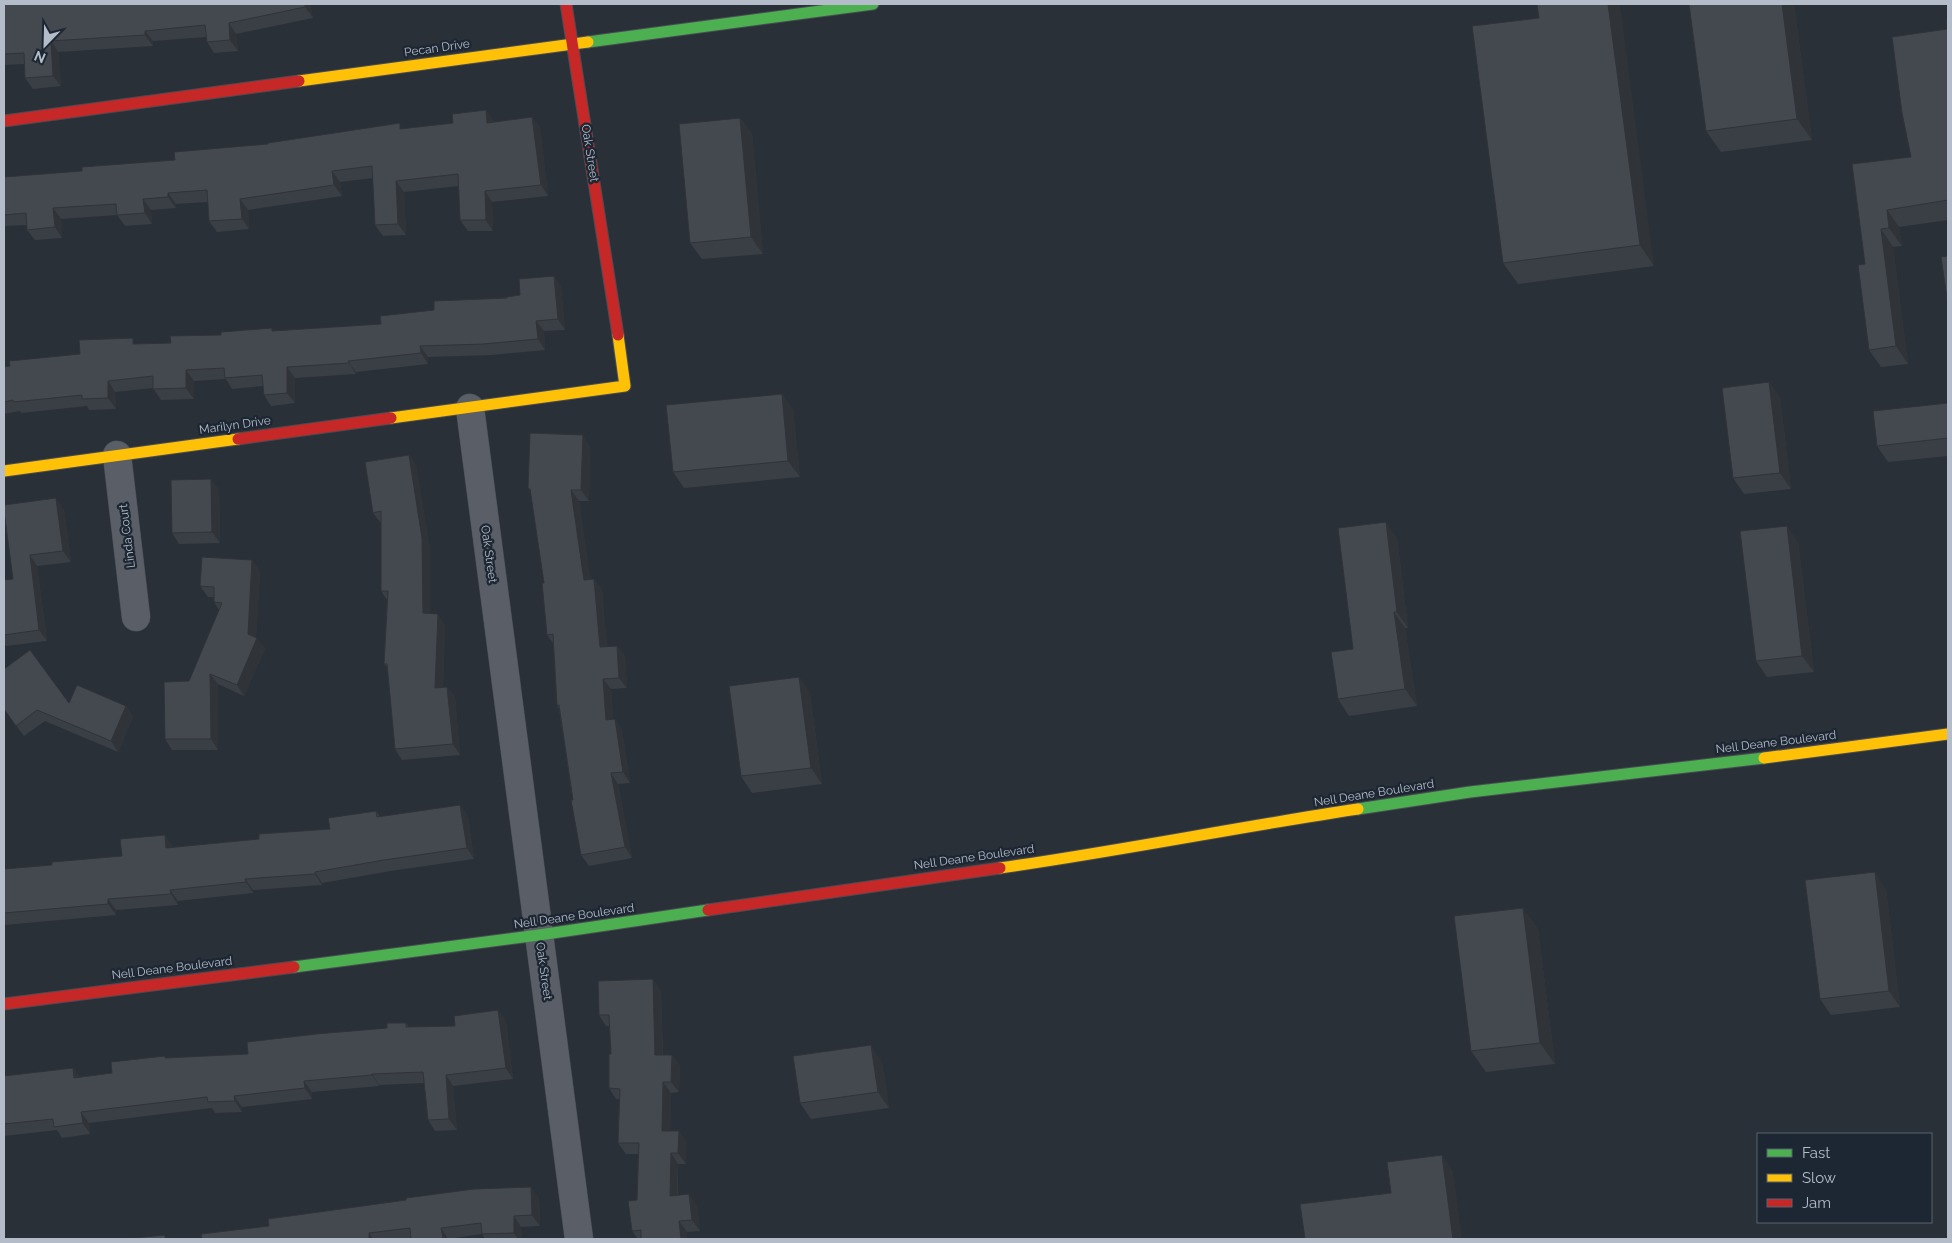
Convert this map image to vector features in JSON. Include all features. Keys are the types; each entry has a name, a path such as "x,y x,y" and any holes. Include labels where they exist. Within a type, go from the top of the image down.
{"street":[{"name":"Oak Street","path":"566,4 625,386 470,408 580,1239"},
{"name":"Pecan Drive","path":"4,121 874,4"},
{"name":"Marilyn Drive","path":"4,471 470,408"},
{"name":"Linda Court","path":"117,455 136,618"},
{"name":"Nell Deane Boulevard","path":"4,1004 539,935 1079,856 1282,820 1470,792 1818,752 1948,734"}],"building":[{"path":"4,4 305,4 305,7 229,23 230,40 207,42 205,25 145,31 145,35 51,41 53,76 25,78 24,53 4,54"},
{"path":"1537,4 1608,4 1640,245 1503,263 1472,26 1539,18"},
{"path":"1689,4 1782,4 1797,119 1706,131"},
{"path":"1946,20 1948,20 1948,200 1887,210 1889,228 1881,229 1896,346 1869,350 1858,265 1865,264 1852,164 1911,157 1902,113 1892,37 1947,29"},
{"path":"486,110 487,123 532,117 541,185 485,191 486,220 460,220 458,174 396,181 398,224 375,225 372,166 332,171 334,185 240,199 242,219 209,221 207,190 168,193 168,197 143,199 145,213 117,215 116,204 53,208 55,227 27,230 26,213 4,215 4,177 82,171 82,167 175,160 174,152 268,144 400,123 400,129 453,123 452,114"},
{"path":"740,118 751,237 690,243 679,124"},
{"path":"1948,256 1948,305 1941,257"},
{"path":"554,276 558,319 536,321 538,339 483,344 420,346 421,353 348,361 349,363 287,367 287,393 264,395 262,375 225,378 224,368 186,370 186,388 153,389 153,376 108,381 108,398 82,399 82,395 4,402 4,367 10,366 9,361 80,354 79,340 133,338 133,344 171,343 170,336 221,335 221,332 272,328 272,331 381,324 380,316 434,310 434,301 507,298 520,295 519,279"},
{"path":"1769,382 1780,473 1733,478 1722,388"},
{"path":"782,394 788,461 673,472 666,405"},
{"path":"1948,403 1948,438 1877,446 1873,411"},
{"path":"530,433 583,435 581,490 571,490 584,580 594,579 600,647 617,646 619,678 603,679 606,720 615,719 623,772 611,773 625,847 581,855 571,800 573,800 559,705 557,705 553,634 547,635 542,583 544,583 530,489 528,488"},
{"path":"409,455 422,538 423,613 438,614 435,688 447,687 453,744 395,749 387,664 384,664 388,591 381,591 381,511 373,513 365,462"},
{"path":"211,479 212,532 172,533 171,480"},
{"path":"56,498 63,551 30,555 39,630 4,635 4,580 13,579 4,505"},
{"path":"1386,522 1397,612 1394,612 1405,689 1338,699 1331,652 1353,649 1338,528"},
{"path":"1787,526 1802,656 1756,661 1740,531"},
{"path":"202,557 252,560 248,634 257,638 237,685 210,674 211,739 165,739 164,682 189,681 222,603 214,602 214,587 200,586"},
{"path":"30,650 69,703 77,685 126,706 111,741 37,710 16,726 4,709 4,669"},
{"path":"799,677 811,768 741,776 729,686"},
{"path":"460,805 467,848 384,860 315,872 315,874 245,879 246,882 170,890 171,894 108,899 108,904 4,913 4,869 52,865 52,862 122,856 120,839 165,835 166,848 259,839 259,834 330,829 328,818 376,811 377,817"},
{"path":"1875,872 1889,991 1820,999 1805,880"},
{"path":"1523,908 1540,1043 1471,1051 1454,916"},
{"path":"653,979 655,1055 672,1055 671,1082 663,1082 662,1131 679,1131 678,1153 671,1153 670,1196 689,1194 692,1220 679,1221 681,1239 641,1239 641,1230 632,1231 628,1201 637,1200 639,1143 618,1143 620,1089 609,1088 609,1054 611,1054 609,1015 599,1015 598,981"},
{"path":"498,1010 506,1068 446,1075 449,1119 428,1120 423,1072 372,1074 304,1081 305,1088 234,1096 235,1101 208,1102 207,1097 81,1112 83,1123 54,1127 53,1119 4,1124 4,1076 73,1068 74,1078 112,1073 111,1062 165,1056 165,1058 248,1054 247,1042 387,1028 387,1023 406,1023 406,1027 455,1026 454,1016"},
{"path":"871,1045 878,1092 800,1103 793,1056"},
{"path":"1442,1155 1453,1239 1305,1239 1300,1204 1391,1193 1387,1162"},
{"path":"531,1187 532,1215 514,1216 514,1233 482,1234 481,1223 441,1228 443,1238 437,1239 411,1239 410,1228 369,1233 369,1239 202,1239 201,1234 269,1226 268,1219 406,1200 406,1198 474,1189"},
{"path":"165,1235 165,1239 134,1239 134,1238"}],"traffic: fast":[{"path":"588,42 873,4"},
{"path":"1358,809 1470,792 1764,758"},
{"path":"294,967 539,935 708,910"}],"traffic: slow":[{"path":"299,81 588,42"},
{"path":"391,418 625,386 618,335"},
{"path":"4,471 238,439"},
{"path":"1764,758 1948,734"},
{"path":"1000,868 1358,809"}],"traffic: jam":[{"path":"566,4 618,335"},
{"path":"4,121 299,81"},
{"path":"238,439 391,418"},
{"path":"708,910 1000,868"},
{"path":"4,1004 294,967"}]}
